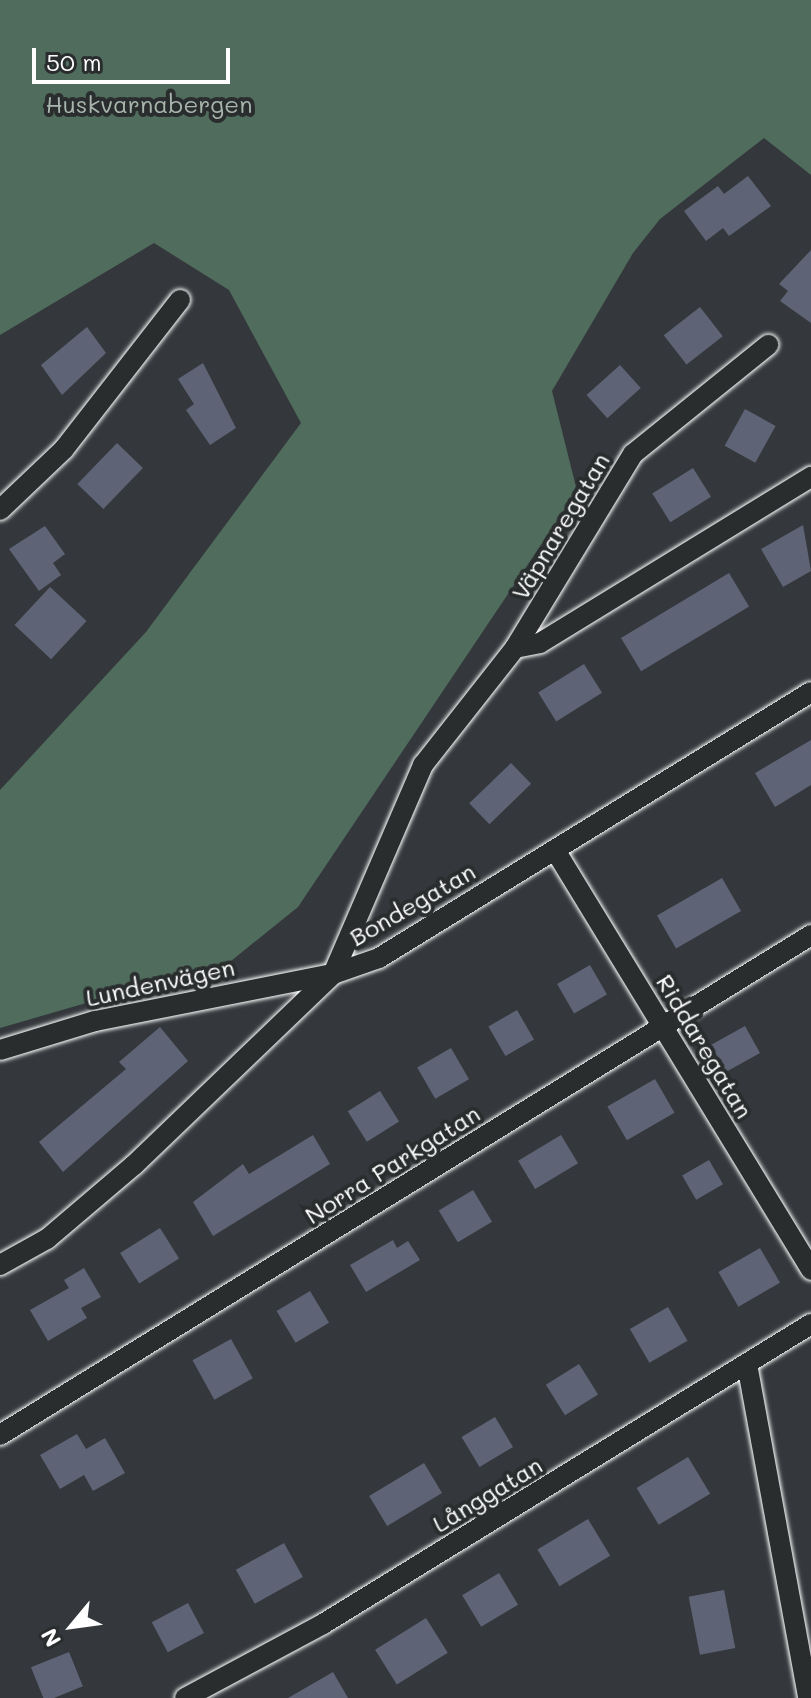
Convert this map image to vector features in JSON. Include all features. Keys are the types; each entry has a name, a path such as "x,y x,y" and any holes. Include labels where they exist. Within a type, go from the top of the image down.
{"street":[{"path":"0,510 64,449 180,300"},
{"name":"Väpnaregatan","path":"333,974 423,765 515,648 633,454 768,345"},
{"path":"515,648 540,643 811,477"},
{"name":"Bondegatan","path":"0,1265 47,1239 134,1165 333,974 379,958 811,692"},
{"name":"Riddaregatan","path":"555,850 811,1270"},
{"name":"Norra Parkgatan","path":"0,1435 811,935"},
{"name":"Lundenvägen","path":"0,1050 126,1014 333,974"},
{"name":"Långgatan","path":"185,1698 323,1624 811,1324"},
{"path":"747,1364 808,1698"}],"green space":[{"name":"Huskvarnabergen","path":"0,0 811,0 811,175 764,138 660,219 633,253 552,391 577,491 298,907 231,961 0,1028 0,790 146,632 301,423 229,290 154,243 0,335"}],"building":[{"path":"748,176 771,206 729,236 723,228 706,241 684,211 718,186 724,194"},
{"path":"811,250 811,323 780,301 788,291 779,284"},
{"path":"700,307 723,336 687,364 664,335"},
{"path":"87,327 106,353 62,395 41,365"},
{"path":"203,363 236,428 210,445 186,410 194,404 178,379"},
{"path":"620,365 641,388 607,418 587,395"},
{"path":"745,409 776,426 755,463 725,446"},
{"path":"117,443 143,468 103,509 77,484"},
{"path":"693,468 711,497 670,522 652,493"},
{"path":"803,525 811,571 783,587 761,549"},
{"path":"45,526 65,554 53,563 61,575 39,591 9,549"},
{"path":"729,573 749,606 641,671 621,638"},
{"path":"50,587 87,621 51,659 15,625"},
{"path":"584,664 602,693 556,721 538,693"},
{"path":"811,740 811,785 775,807 755,773"},
{"path":"511,763 531,784 489,824 469,803"},
{"path":"722,878 741,911 676,948 657,916"},
{"path":"590,965 607,994 574,1013 557,984"},
{"path":"517,1010 534,1039 505,1056 488,1026"},
{"path":"745,1026 760,1053 726,1072 711,1045"},
{"path":"160,1027 188,1061 63,1172 39,1142 126,1069 119,1062"},
{"path":"451,1048 469,1079 435,1099 417,1068"},
{"path":"655,1079 674,1113 627,1140 607,1106"},
{"path":"380,1091 399,1122 367,1142 348,1111"},
{"path":"313,1135 330,1164 213,1236 193,1202 243,1164 249,1174"},
{"path":"561,1135 578,1163 535,1189 518,1161"},
{"path":"709,1160 723,1184 696,1200 682,1176"},
{"path":"473,1190 492,1222 458,1242 439,1211"},
{"path":"160,1228 179,1259 139,1283 120,1253"},
{"path":"393,1240 397,1248 408,1241 420,1260 366,1292 350,1265"},
{"path":"760,1248 780,1283 738,1307 718,1272"},
{"path":"84,1268 101,1297 81,1308 87,1318 48,1341 30,1310 69,1288 64,1280"},
{"path":"310,1291 329,1323 296,1343 277,1311"},
{"path":"668,1307 688,1341 649,1363 630,1329"},
{"path":"231,1339 253,1378 214,1400 193,1360"},
{"path":"579,1364 598,1395 565,1415 546,1385"},
{"path":"495,1417 513,1447 480,1467 462,1437"},
{"path":"77,1434 86,1449 105,1438 125,1473 93,1491 84,1475 60,1489 40,1455"},
{"path":"688,1457 710,1494 659,1525 637,1488"},
{"path":"424,1463 442,1493 387,1526 369,1496"},
{"path":"588,1519 610,1556 560,1586 537,1549"},
{"path":"284,1543 303,1577 255,1604 236,1570"},
{"path":"499,1573 518,1605 481,1627 462,1595"},
{"path":"724,1590 735,1648 700,1655 689,1597"},
{"path":"188,1603 204,1633 168,1652 152,1622"},
{"path":"426,1618 448,1653 397,1685 375,1650"},
{"path":"69,1652 83,1686 54,1698 43,1698 31,1667"},
{"path":"333,1672 348,1698 288,1698"}]}
